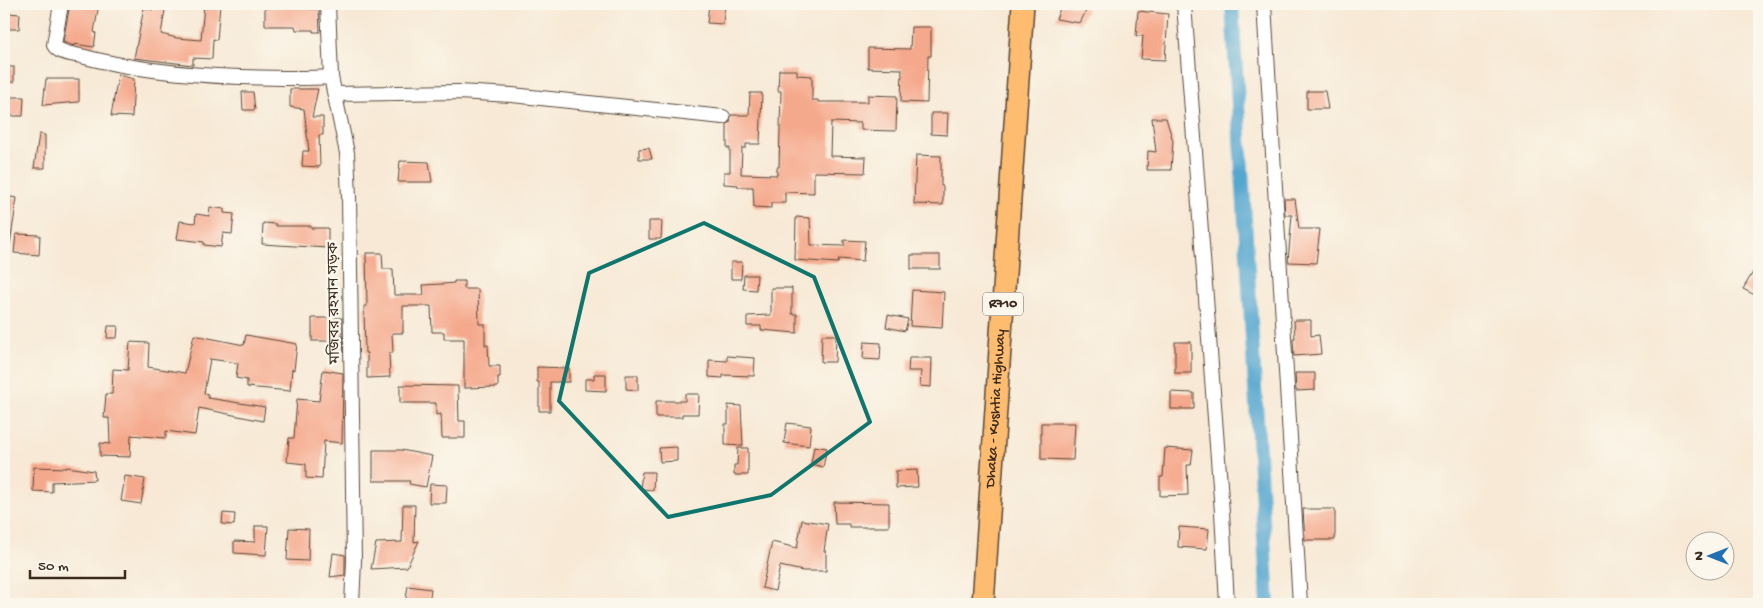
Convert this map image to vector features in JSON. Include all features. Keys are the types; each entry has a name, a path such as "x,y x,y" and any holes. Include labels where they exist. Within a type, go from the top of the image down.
{"main road":[{"name":"Dhaka - Kushtia Highway","path":"983,604 1023,4"}],"street":[{"path":"61,4 54,45 59,51 100,61 176,73 268,78 331,77"},
{"name":"মজিবর রহমান সড়ক","path":"328,4 331,77 347,153 349,197 354,542 352,604"},
{"path":"1184,4 1221,492 1227,604"},
{"path":"1264,4 1300,604"},
{"path":"335,94 458,92 512,95 723,118"}],"highlighted area":[{"path":"704,223 814,277 870,422 771,495 668,517 559,401 589,273"}],"building":[{"path":"70,4 99,4 94,32 96,33 94,47 74,44 74,46 63,42"},
{"path":"154,4 166,4 161,34 177,38 201,40 204,4 220,4 217,40 213,39 212,59 193,58 193,65 134,58 144,8 153,10"},
{"path":"265,4 293,4 293,7 319,9 320,32 296,30 295,26 265,26"},
{"path":"709,4 725,4 723,24 707,23"},
{"path":"1062,4 1087,9 1080,23 1056,19"},
{"path":"1138,11 1168,14 1165,60 1141,59 1143,36 1136,36"},
{"path":"8,13 20,14 19,29 7,29"},
{"path":"911,27 931,27 931,56 928,56 927,103 901,102 902,69 868,68 868,48 910,49"},
{"path":"4,67 14,67 14,82 4,82"},
{"path":"779,70 797,70 797,75 812,76 812,100 818,100 818,102 868,102 868,95 897,96 896,131 861,130 861,123 831,122 830,156 866,157 865,173 814,172 814,193 785,192 785,203 771,203 771,208 754,207 753,187 738,187 738,185 724,184 724,172 730,172 727,124 730,122 731,115 749,115 750,93 762,93 760,144 746,144 746,148 742,148 741,174 777,175 777,167 779,167 781,91 778,91"},
{"path":"118,75 134,79 132,117 111,116"},
{"path":"46,79 79,79 79,102 43,105"},
{"path":"290,89 318,89 312,117 323,117 323,135 319,135 320,167 302,166 303,151 309,151 304,109 290,107"},
{"path":"1307,91 1325,91 1328,109 1307,109"},
{"path":"242,92 253,92 255,110 243,110"},
{"path":"10,97 24,97 23,116 9,116"},
{"path":"931,113 948,113 947,135 931,134"},
{"path":"1152,118 1166,118 1173,141 1171,170 1147,170 1148,151 1156,152"},
{"path":"39,134 45,135 45,168 34,168"},
{"path":"649,148 652,159 639,159 639,149"},
{"path":"916,155 941,156 943,205 914,204"},
{"path":"400,161 429,162 432,182 398,182"},
{"path":"4,196 17,198 10,244 4,244"},
{"path":"1284,199 1295,199 1299,229 1320,229 1316,263 1288,262 1292,215 1285,215"},
{"path":"210,207 224,209 224,213 234,214 232,234 223,233 221,247 204,245 204,242 177,239 180,221 195,223 196,214 209,216"},
{"path":"796,217 810,218 811,245 844,246 844,240 865,241 863,261 839,259 838,263 795,260"},
{"path":"649,221 662,221 661,239 649,239"},
{"path":"263,223 276,224 276,226 328,228 328,248 262,244"},
{"path":"16,234 40,235 39,255 14,253"},
{"path":"366,253 382,253 383,269 393,269 394,295 424,295 423,285 454,283 454,281 464,281 464,289 478,289 479,324 485,324 485,345 488,345 489,366 500,366 498,387 464,388 464,339 444,339 444,332 432,332 431,306 403,306 403,333 392,333 393,353 389,353 390,377 367,378 364,306 367,306"},
{"path":"911,255 940,255 940,269 911,269"},
{"path":"731,262 742,262 741,279 731,279"},
{"path":"1759,262 1759,297 1743,289"},
{"path":"744,275 757,275 756,290 743,289"},
{"path":"771,288 792,288 792,314 797,314 797,333 761,330 761,326 747,326 747,316 771,315"},
{"path":"912,290 944,292 942,328 910,326"},
{"path":"888,315 908,319 905,331 886,327"},
{"path":"312,318 342,318 342,341 312,341"},
{"path":"1294,320 1311,320 1311,336 1319,335 1321,354 1294,356"},
{"path":"108,326 118,326 117,338 107,338"},
{"path":"194,335 244,345 246,335 297,344 290,391 247,387 247,380 236,378 238,363 210,359 204,393 208,394 208,398 265,407 263,421 199,408 195,435 166,431 166,438 131,435 130,457 100,456 100,443 110,444 109,418 104,418 106,394 112,394 113,369 128,370 130,342 149,343 148,367 185,373"},
{"path":"822,335 836,335 835,362 821,362"},
{"path":"864,342 881,343 880,360 863,359"},
{"path":"1175,342 1191,342 1191,373 1175,373"},
{"path":"727,356 755,358 754,376 723,375 723,378 709,377 709,360 727,361"},
{"path":"909,358 932,358 931,387 920,386 921,371 908,371"},
{"path":"537,367 569,368 569,382 550,382 550,411 539,411"},
{"path":"323,370 343,373 342,443 324,441 322,479 306,478 306,464 287,462 289,438 294,438 297,399 319,401"},
{"path":"1295,373 1315,373 1315,390 1296,391"},
{"path":"594,374 606,374 606,391 585,390 585,379 594,379"},
{"path":"626,375 638,375 638,390 626,389"},
{"path":"400,385 458,386 459,421 465,421 465,438 442,438 441,414 436,415 436,403 400,403"},
{"path":"1171,392 1194,393 1194,409 1171,409"},
{"path":"685,394 699,394 698,414 682,414 682,417 656,417 656,401 685,401"},
{"path":"728,405 741,406 743,446 725,445 725,424 728,424"},
{"path":"787,423 811,426 809,446 784,443"},
{"path":"1041,423 1075,423 1073,460 1041,459"},
{"path":"814,446 827,448 823,467 811,464"},
{"path":"677,447 677,461 660,462 659,448"},
{"path":"738,448 748,448 748,475 734,475 734,465 737,465"},
{"path":"1165,448 1193,450 1191,465 1187,465 1188,495 1160,496 1160,477 1163,477"},
{"path":"373,450 401,450 432,456 426,487 409,484 410,481 373,481"},
{"path":"34,467 67,467 94,471 95,480 52,482 52,492 33,491"},
{"path":"917,470 918,487 896,488 896,471"},
{"path":"642,472 654,472 653,490 640,489"},
{"path":"125,476 145,479 141,504 121,501"},
{"path":"430,484 447,485 446,503 429,503"},
{"path":"834,502 889,503 889,527 849,527 849,524 835,524"},
{"path":"403,505 415,505 414,542 419,541 407,567 371,569 376,543 402,542"},
{"path":"1303,509 1335,509 1335,540 1305,540"},
{"path":"223,513 235,514 234,525 222,524"},
{"path":"802,520 828,524 824,551 826,551 826,571 803,571 780,566 775,591 762,588 772,542 797,548"},
{"path":"255,526 268,526 266,555 234,553 234,541 255,542"},
{"path":"1179,527 1209,529 1207,549 1178,547"},
{"path":"289,528 309,529 308,561 287,560"},
{"path":"333,553 345,555 345,575 330,577"},
{"path":"408,586 431,589 429,604 405,604"}],"waterway":[{"path":"1232,4 1268,604"}]}
